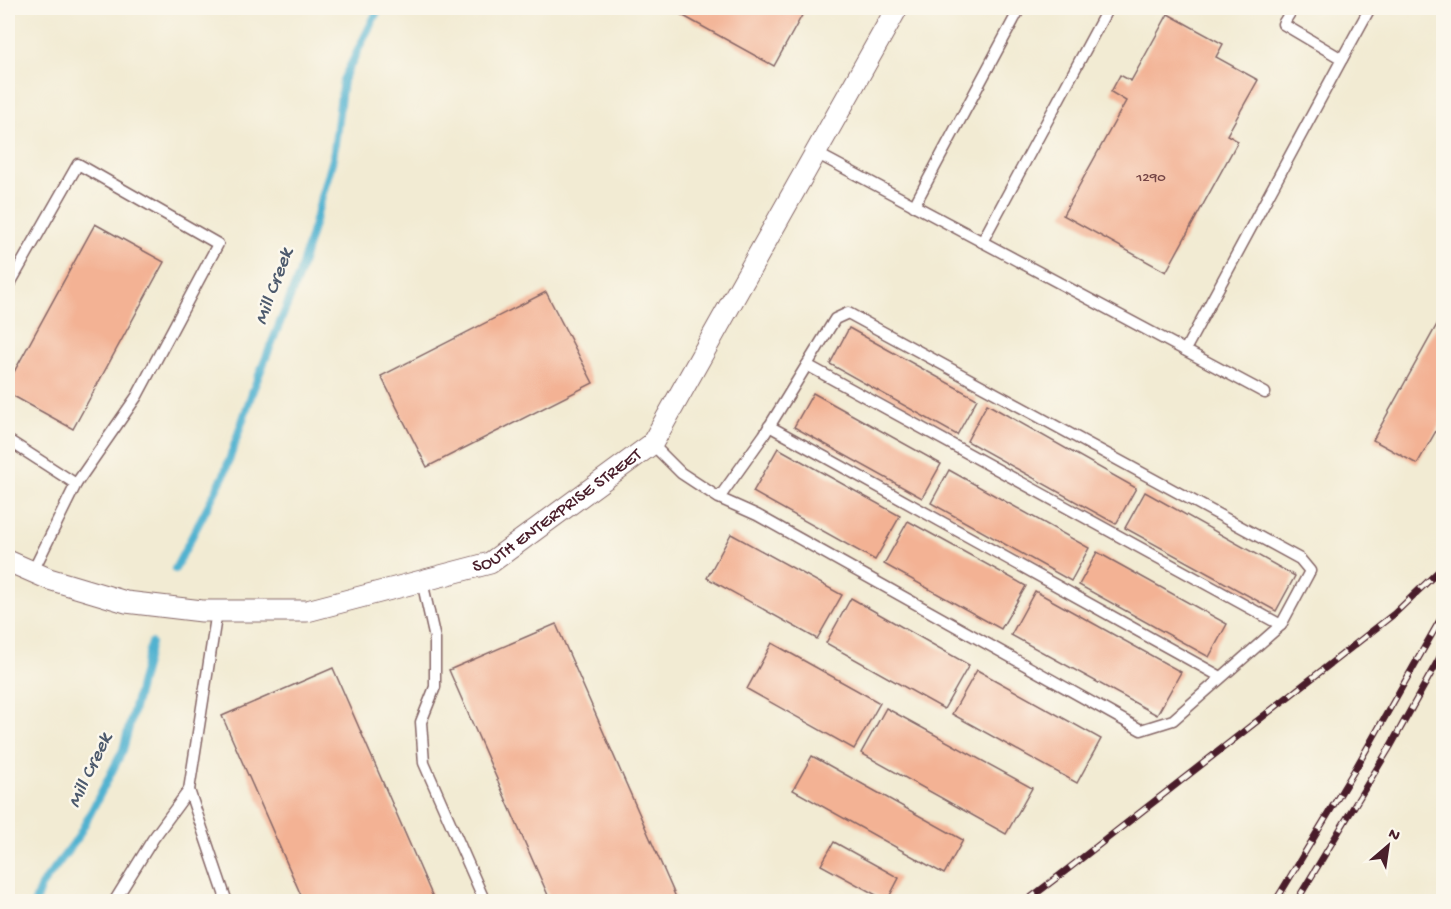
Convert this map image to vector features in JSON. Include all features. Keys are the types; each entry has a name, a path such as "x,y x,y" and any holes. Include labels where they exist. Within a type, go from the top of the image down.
{"street":[{"name":"SOUTH ENTERPRISE STREET","path":"8,561 50,579 126,602 217,611 307,611 490,563 652,444 897,8"}],"lane":[{"path":"914,206 1020,8"},
{"path":"982,242 1108,8"},
{"path":"1293,8 1284,24 1342,59"},
{"path":"1185,350 1370,8"},
{"path":"816,153 1265,393"},
{"path":"8,287 78,164 218,244 137,396 76,484 33,572"},
{"path":"652,444 681,473 719,498 767,521 1141,730 1173,720 1281,625 1310,571 1300,559 848,313 835,319 769,426 719,498"},
{"path":"807,365 1281,625"},
{"path":"769,426 1221,677"},
{"path":"8,440 76,484"},
{"path":"422,581 435,639 435,687 421,722 424,763 485,902"},
{"path":"114,902 153,840 189,790 217,611"},
{"path":"189,790 227,902"}],"building":[{"path":"669,8 806,8 774,66"},
{"path":"1168,14 1223,44 1216,57 1258,80 1227,135 1238,141 1166,272 1063,215 1126,101 1111,92 1120,75 1131,81"},
{"path":"95,224 164,262 73,429 8,393 8,383"},
{"path":"546,292 593,383 427,467 381,376"},
{"path":"1444,312 1444,417 1417,464 1373,440"},
{"path":"849,328 977,399 957,435 830,364"},
{"path":"813,393 941,464 922,498 794,427"},
{"path":"987,404 1136,488 1116,524 967,441"},
{"path":"778,448 900,516 875,560 753,492"},
{"path":"949,470 1089,548 1071,581 931,503"},
{"path":"1145,492 1295,576 1276,611 1125,528"},
{"path":"908,521 1026,586 1001,629 884,564"},
{"path":"731,534 842,595 817,639 707,578"},
{"path":"1097,552 1227,624 1209,657 1079,585"},
{"path":"1035,591 1181,672 1157,715 1011,635"},
{"path":"851,598 969,665 944,709 826,643"},
{"path":"556,624 678,902 551,902 449,670"},
{"path":"772,643 880,703 854,749 747,689"},
{"path":"333,668 435,902 304,902 222,716"},
{"path":"977,670 1101,739 1077,783 952,714"},
{"path":"886,708 1032,788 1006,834 861,753"},
{"path":"812,756 963,840 944,874 793,790"},
{"path":"834,842 899,878 887,901 821,865"}],"waterway":[{"name":"Mill Creek","path":"175,569 224,475 253,390 299,275 333,159 343,80 379,8"},
{"name":"Mill Creek","path":"35,902 41,886 77,839 123,750 151,643"}],"railway":[{"path":"1025,902 1394,614 1444,566"},
{"path":"1275,902 1357,766 1444,613"},
{"path":"1296,902 1390,747 1444,650"}]}
